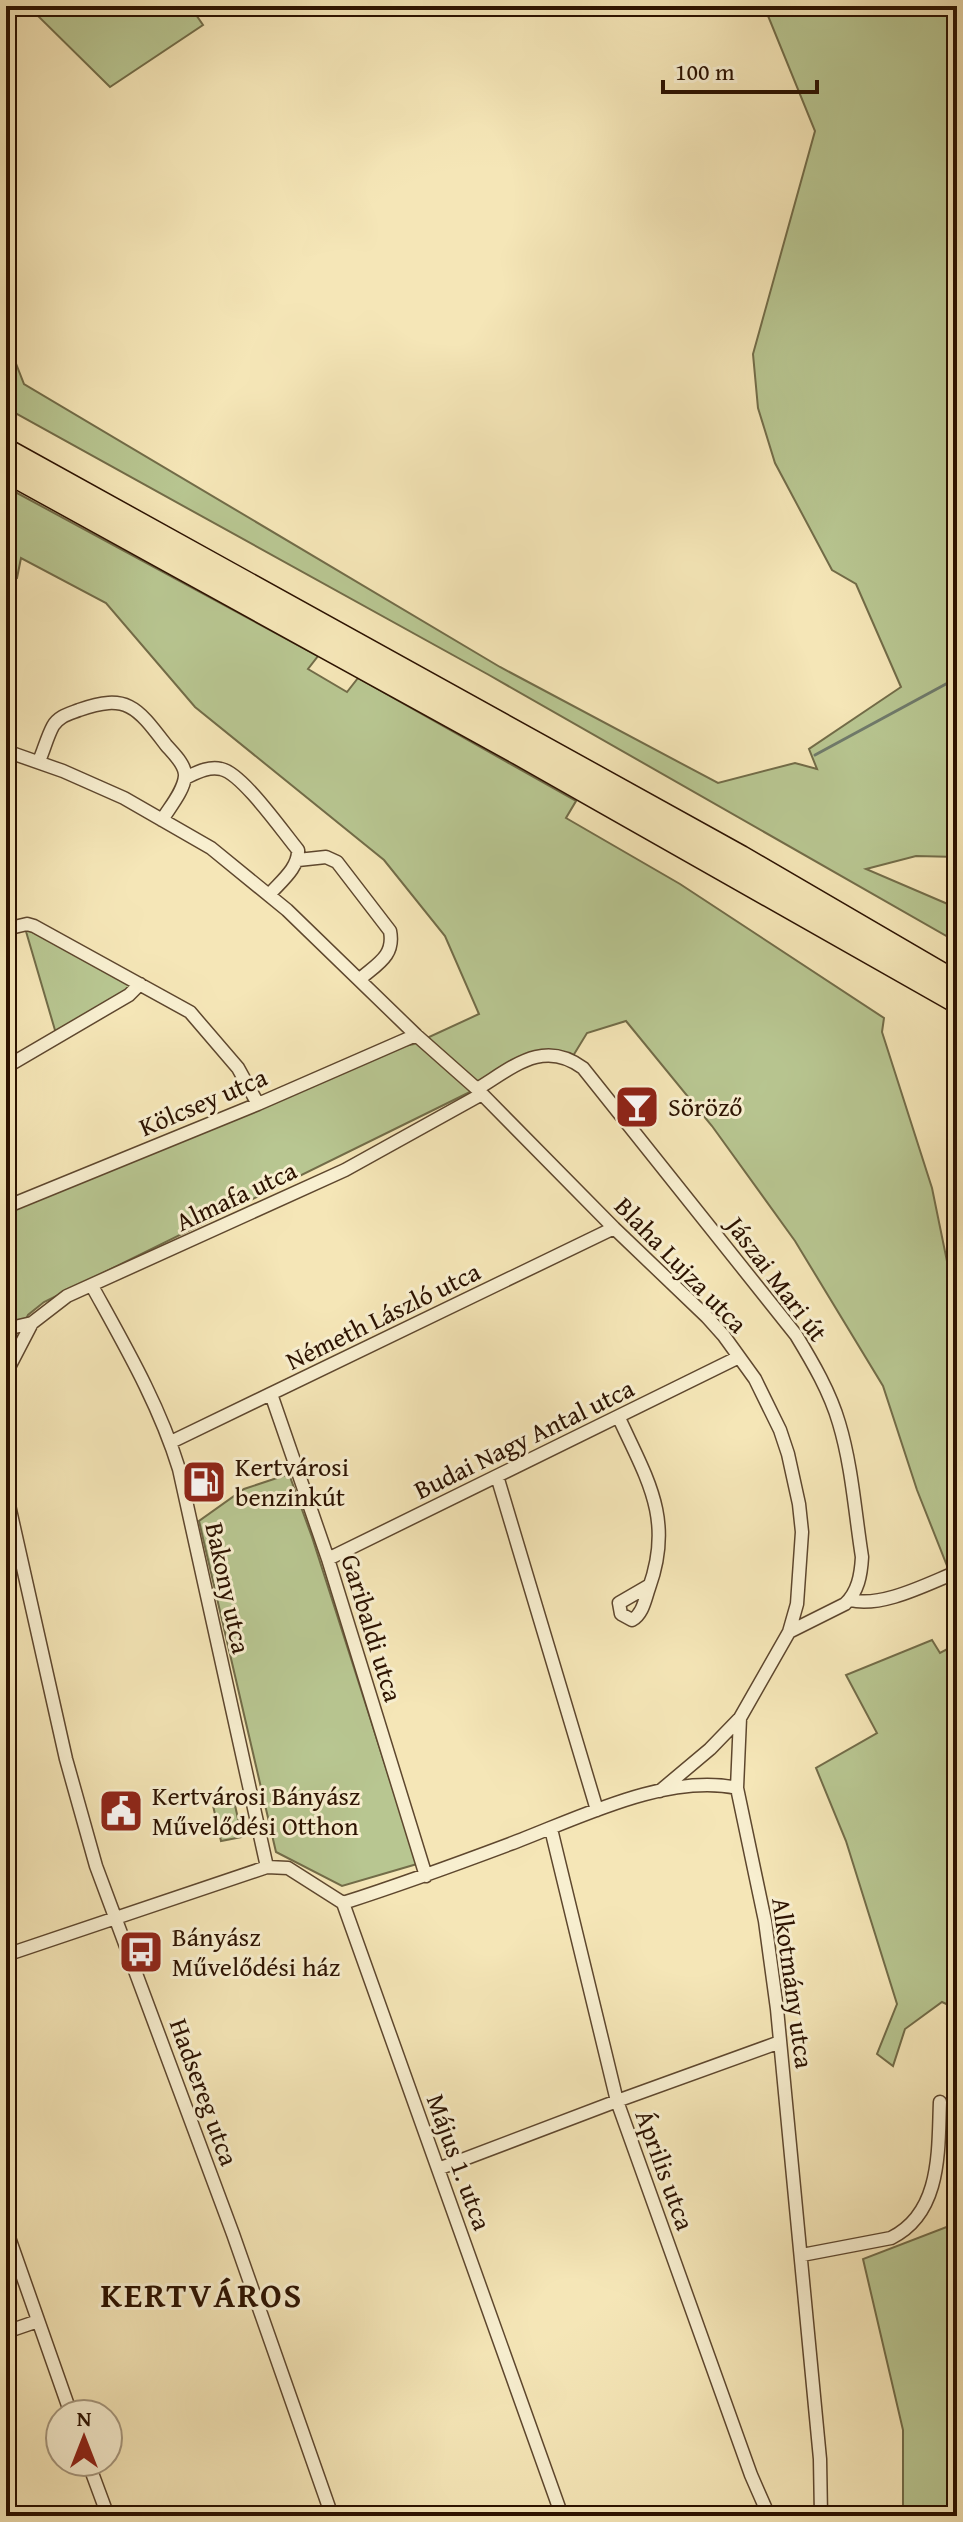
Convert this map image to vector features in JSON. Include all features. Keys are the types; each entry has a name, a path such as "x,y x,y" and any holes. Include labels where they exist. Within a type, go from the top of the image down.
{"highway":[{"path":"6,450 727,850 957,983"},
{"path":"6,471 516,752 957,1002"}],"street":[{"path":"39,761 54,725 63,716 114,701 134,708 184,769 185,778 162,820"},
{"name":"Blaha Lujza utca","path":"6,751 90,782 162,820 211,848 269,895 479,1092 707,1317 755,1379 780,1430 799,1504 802,1532 800,1579 789,1632 740,1718 710,1749 660,1791"},
{"path":"185,778 207,769 222,769 236,776 298,850 298,860 269,895"},
{"path":"298,860 326,857 337,862 390,931 392,943 389,953 360,979"},
{"path":"6,929 27,924 34,926 190,1012 238,1068 258,1104"},
{"path":"6,1067 129,995 140,984"},
{"name":"Kölcsey utca","path":"6,1207 258,1104 416,1035"},
{"name":"Jászai Mari út","path":"479,1092 538,1055 560,1055 583,1068 796,1335 828,1391 847,1456 862,1557 858,1584 850,1600"},
{"name":"Almafa utca","path":"6,1329 32,1323 67,1296 345,1170 479,1092"},
{"name":"Németh László utca","path":"171,1442 614,1228"},
{"name":"Bakony utca","path":"92,1286 138,1368 171,1442 267,1867"},
{"path":"6,1373 32,1323"},
{"name":"Budai Nagy Antal utca","path":"328,1559 739,1357"},
{"name":"Garibaldi utca","path":"271,1394 328,1559 426,1876"},
{"path":"619,1418 653,1492 657,1508 660,1544 650,1585"},
{"path":"497,1476 597,1810"},
{"name":"Hadsereg utca","path":"6,1492 13,1545 96,1866 228,2219 332,2516"},
{"path":"789,1632 827,1615 850,1600 870,1603 957,1572"},
{"name":"Alkotmány utca","path":"740,1718 737,1788 765,1921 780,2042 820,2459 821,2516"},
{"name":"Blaha Lujza utca","path":"343,1903 426,1876 597,1810 660,1791 701,1784 737,1788"},
{"name":"Április utca","path":"551,1829 617,2101 751,2475 769,2516"},
{"path":"6,1955 267,1867 288,1868 343,1903"},
{"name":"Május 1. utca","path":"343,1903 562,2516"},
{"path":"438,2169 780,2042"},
{"path":"802,2255 891,2238 912,2224 934,2182 940,2102"},
{"path":"6,2229 65,2398"},
{"path":"6,2332 38,2321"},
{"path":"94,2478 108,2516"}],"green space":[{"path":"33,6 190,6 203,25 110,87 38,16"},
{"path":"764,6 957,6 957,857 916,856 866,869 957,908 957,942 489,675 6,408 6,338 24,384 500,667 718,783 795,763 817,769 809,749 901,687 856,584 832,570 775,463 758,408 753,354 815,131"},
{"path":"6,487 318,656 308,669 347,692 358,678 576,801 566,818 680,884 884,1018 882,1032 932,1188 957,1310 957,1591 917,1490 883,1386 795,1241 712,1126 626,1021 587,1033 573,1056 547,1052 44,1302 28,1315 6,1364 6,1213 414,1044 479,1014 445,936 384,860 195,707 106,603 21,558 17,578 6,584"},
{"path":"25,928 133,985 57,1037"},
{"path":"289,1474 417,1864 342,1886 276,1852 199,1521 244,1489"},
{"path":"932,1640 940,1653 957,1644 957,2009 942,2002 905,2029 893,2066 877,2054 897,2004 846,1841 816,1768 877,1733 846,1675"},
{"path":"233,1796 242,1837 221,1841 212,1801"},
{"path":"957,2223 957,2516 903,2516 903,2430 863,2259"}],"waterway":[{"path":"815,755 957,678"}],"place":[{"name":"Söröző","path":"637,1107"},
{"name":"Kertvárosi benzinkút","path":"204,1482"},
{"name":"Kertvárosi Bányász Művelődési Otthon","path":"121,1811"},
{"name":"Bányász Művelődési ház","path":"141,1952"}],"district":[{"name":"KERTVÁROS","path":"202,2295"}]}
